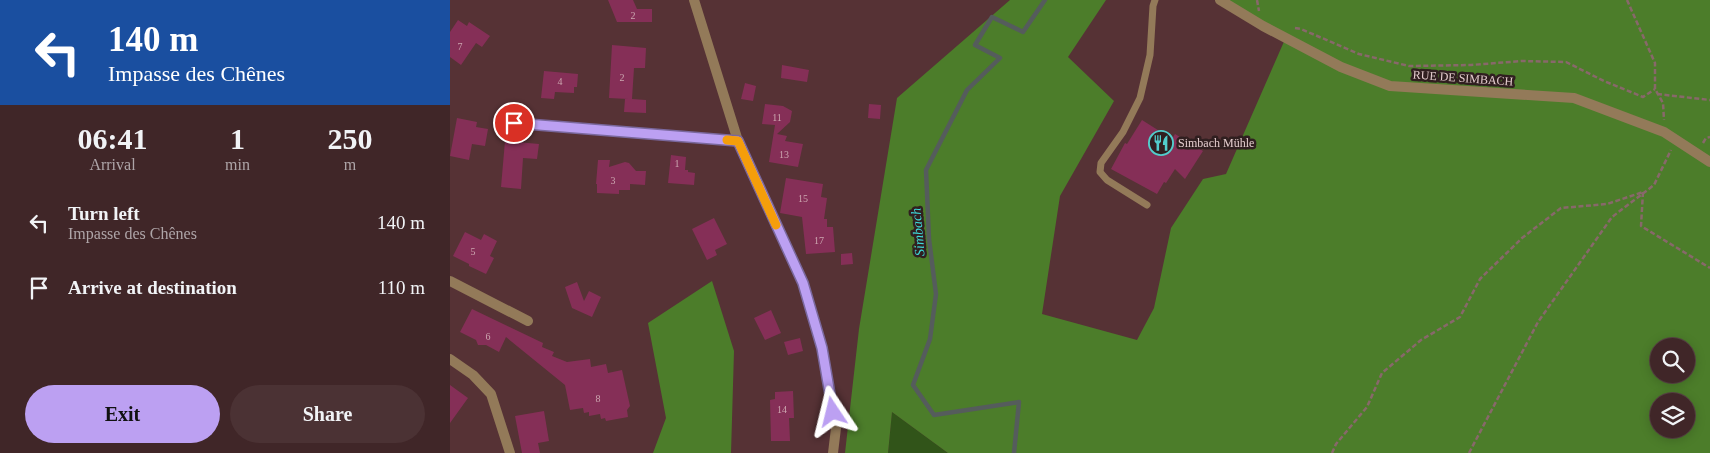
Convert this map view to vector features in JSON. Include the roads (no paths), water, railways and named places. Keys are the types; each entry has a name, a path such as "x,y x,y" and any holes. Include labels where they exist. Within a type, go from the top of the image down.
{"street":[{"path":"694,0 738,141 803,283 822,348 836,428 833,453"},
{"name":"RUE DE SIMBACH","path":"1220,0 1263,26 1341,68 1390,86 1574,98 1664,132 1710,162"},
{"path":"514,123 738,141"},
{"path":"450,282 528,321"},
{"path":"450,358 473,375 491,394 510,453"}],"lane":[{"path":"1147,205 1107,180 1100,172 1101,163 1123,132 1140,98 1150,55 1155,0"}],"waterway":[{"name":"Simbach","path":"1014,453 1019,402 934,415 913,385 930,339 936,294 929,239 926,170 967,90 1000,58 975,45 992,17 1023,32 1045,0"}],"place":[{"name":"Simbach Mühle","path":"1161,143"}]}
